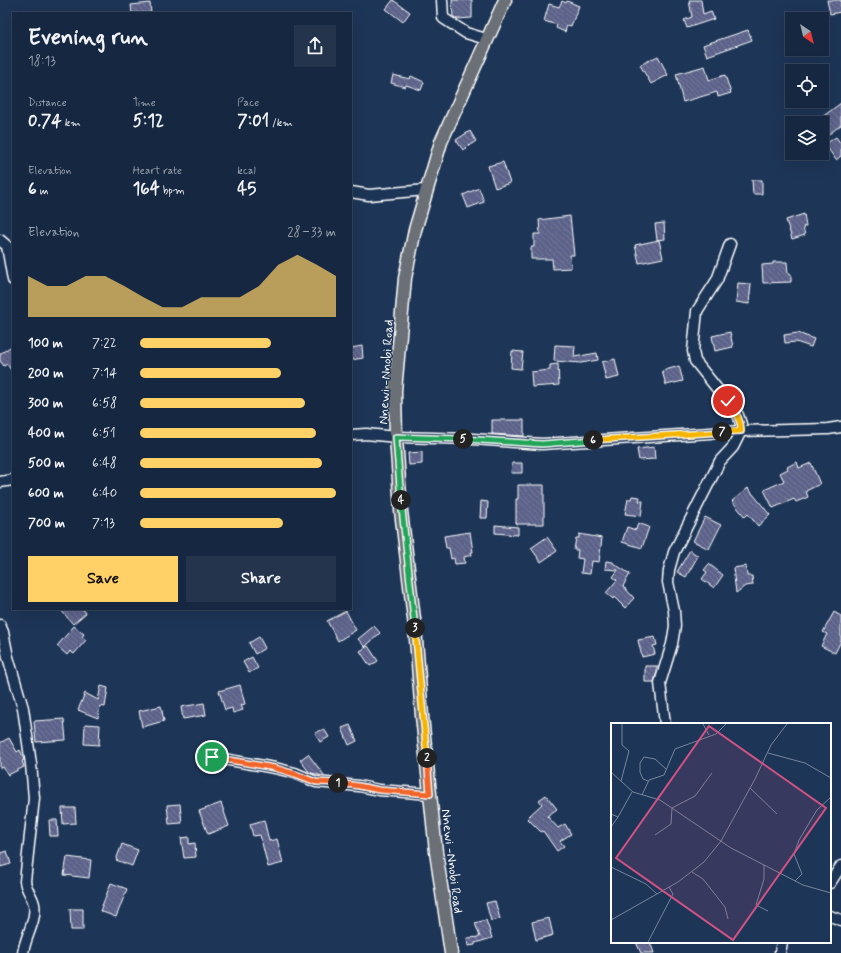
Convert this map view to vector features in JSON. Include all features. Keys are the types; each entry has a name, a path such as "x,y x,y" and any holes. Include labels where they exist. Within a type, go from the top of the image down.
{"main road":[{"name":"Nnewi -Nnobi Road","path":"451,953 436,852 422,716 415,627 401,511 396,437 395,391 405,278 415,230 426,190 441,142 486,39 505,0"}],"street":[{"path":"442,0 444,18 466,33 486,39"},
{"path":"352,192 369,195 426,190"},
{"path":"0,240 7,246 12,274"},
{"path":"665,723 660,683 672,644 675,626 674,611 668,582 674,552 720,461 733,447 741,431 741,424 738,415 696,361 693,351 697,311 717,280 730,244"},
{"path":"352,435 366,434 396,437 473,439 542,444 741,431 828,429 841,427"},
{"path":"0,482 12,480"},
{"path":"0,625 23,708 34,798 25,881 26,890 32,895 34,914 23,953"},
{"path":"212,757 275,768 316,782 359,786 379,790 430,794"},
{"path":"831,881 841,866"},
{"path":"831,916 841,920"},
{"path":"780,953 782,943"}],"building":[{"path":"393,0 410,12 403,22 386,9"},
{"path":"452,0 472,0 472,18 457,19 453,17"},
{"path":"689,0 701,0 703,14 711,11 714,19 687,28 684,20 692,17"},
{"path":"827,0 841,0 841,12 830,14"},
{"path":"562,1 566,3 567,1 579,6 571,26 567,25 565,32 556,28 557,25 544,21 549,4 559,7"},
{"path":"150,3 151,12 132,12 131,5"},
{"path":"748,30 752,40 707,56 703,45"},
{"path":"658,56 668,75 651,84 640,65"},
{"path":"705,66 709,80 725,75 731,93 718,97 717,92 683,102 676,74"},
{"path":"393,75 410,79 411,76 424,82 421,90 406,85 405,87 391,83"},
{"path":"841,103 841,125 829,134 829,116 823,116"},
{"path":"470,131 476,141 463,150 456,140"},
{"path":"836,137 841,144 841,156 836,160 829,150 829,142"},
{"path":"503,162 510,183 495,188 488,166"},
{"path":"752,180 762,180 762,194 753,194"},
{"path":"479,188 484,202 468,208 463,195"},
{"path":"804,214 806,226 803,227 805,235 792,239 786,220"},
{"path":"570,216 574,255 570,255 571,268 553,269 552,259 531,259 531,247 534,247 534,234 540,234 539,220"},
{"path":"664,223 665,239 657,240 655,224"},
{"path":"659,240 663,258 639,263 635,245"},
{"path":"773,262 787,262 788,274 791,274 791,282 763,283 762,265 773,264"},
{"path":"738,283 751,284 749,304 736,302"},
{"path":"730,332 733,347 715,351 712,336"},
{"path":"798,333 814,339 811,347 796,342 785,343 784,335"},
{"path":"555,345 575,346 574,357 597,353 598,360 581,363 554,361"},
{"path":"12,346 12,372 7,364 4,366 0,361 0,354"},
{"path":"362,346 363,358 352,360 352,348"},
{"path":"512,351 523,352 521,369 511,368"},
{"path":"615,359 619,377 606,380 602,362"},
{"path":"558,364 559,385 532,387 531,372 550,370 550,365"},
{"path":"679,366 683,381 666,385 662,371"},
{"path":"492,420 524,420 524,436 492,434"},
{"path":"654,447 655,459 639,460 637,449"},
{"path":"422,452 422,464 409,465 408,453"},
{"path":"797,462 799,468 811,463 820,484 806,491 808,497 796,502 794,499 773,508 764,490 784,481 780,473 788,469 787,467"},
{"path":"512,463 522,463 522,473 511,473"},
{"path":"518,485 544,485 544,524 516,524 516,499 518,499"},
{"path":"748,488 770,515 758,526 748,514 745,517 732,501"},
{"path":"632,496 640,497 639,501 643,501 641,516 625,514 628,499 631,499"},
{"path":"481,501 488,502 487,518 480,518"},
{"path":"705,517 721,525 709,549 693,541"},
{"path":"638,523 649,527 642,548 622,542 627,527 636,530"},
{"path":"495,525 518,527 518,535 495,533"},
{"path":"470,532 473,552 471,552 472,555 464,557 465,563 455,564 454,558 451,559 449,548 446,548 444,536"},
{"path":"579,534 602,538 599,562 592,561 590,574 581,573 583,559 577,558 578,550 574,550 576,538 579,538"},
{"path":"547,537 557,551 541,562 531,548"},
{"path":"690,550 698,556 686,577 677,572"},
{"path":"606,561 613,562 630,574 623,586 634,598 625,608 614,597 613,599 606,593 617,580 613,577 618,570 605,569"},
{"path":"709,564 723,575 714,588 702,579 707,572 704,570"},
{"path":"746,566 747,576 752,576 753,585 745,586 736,593 733,568"},
{"path":"61,610 84,610 86,613 73,624"},
{"path":"346,611 356,630 338,641 327,621"},
{"path":"834,612 841,616 841,641 835,653 821,646 827,634 823,632"},
{"path":"74,626 84,634 82,637 86,640 74,654 70,651 67,655 57,646"},
{"path":"374,626 380,633 365,647 358,639"},
{"path":"259,637 265,648 255,654 249,643"},
{"path":"655,637 657,645 653,646 655,654 642,657 638,640"},
{"path":"368,646 378,661 370,666 360,651"},
{"path":"252,657 258,668 249,673 243,662"},
{"path":"645,666 657,666 654,682 645,682"},
{"path":"240,685 245,704 241,705 243,710 233,713 232,708 225,710 219,691"},
{"path":"101,686 108,688 105,707 100,706 98,718 78,710 85,693 98,700"},
{"path":"204,703 206,715 183,719 181,707"},
{"path":"161,706 164,721 142,727 139,711"},
{"path":"64,719 66,740 36,742 34,721"},
{"path":"85,724 100,725 99,745 84,744"},
{"path":"350,725 357,741 349,745 342,728"},
{"path":"324,729 329,737 320,742 315,733"},
{"path":"9,738 17,752 20,750 24,760 22,761 24,767 8,775 3,767 0,768 0,743"},
{"path":"308,754 324,775 322,776 309,772 300,760"},
{"path":"546,795 557,809 547,816 558,828 565,824 571,834 560,841 564,846 557,851 543,831 541,832 527,818 542,804 539,800"},
{"path":"221,803 229,826 208,834 199,811"},
{"path":"180,804 182,823 169,824 167,805"},
{"path":"62,808 75,808 76,823 63,824"},
{"path":"49,820 57,820 58,836 50,836"},
{"path":"264,820 269,841 277,839 283,863 268,867 260,835 253,836 250,824"},
{"path":"189,837 189,844 195,843 196,857 184,858 181,838"},
{"path":"122,844 138,850 132,866 116,860"},
{"path":"7,851 11,864 0,867 0,853"},
{"path":"67,857 91,860 89,878 64,875"},
{"path":"111,883 127,889 116,917 100,911"},
{"path":"495,901 500,919 491,921 486,903"},
{"path":"70,909 83,909 83,930 71,930"},
{"path":"549,918 553,935 536,940 532,922"},
{"path":"486,920 492,938 475,943 475,945 468,946 467,938 480,937 475,923"},
{"path":"636,943 650,943 654,953 641,953"}],"route":[{"path":"212,757 275,768 316,782 345,784 379,790 430,794 415,627 401,511 396,437 473,439 542,444 741,431 741,424 738,415 728,401"}]}
